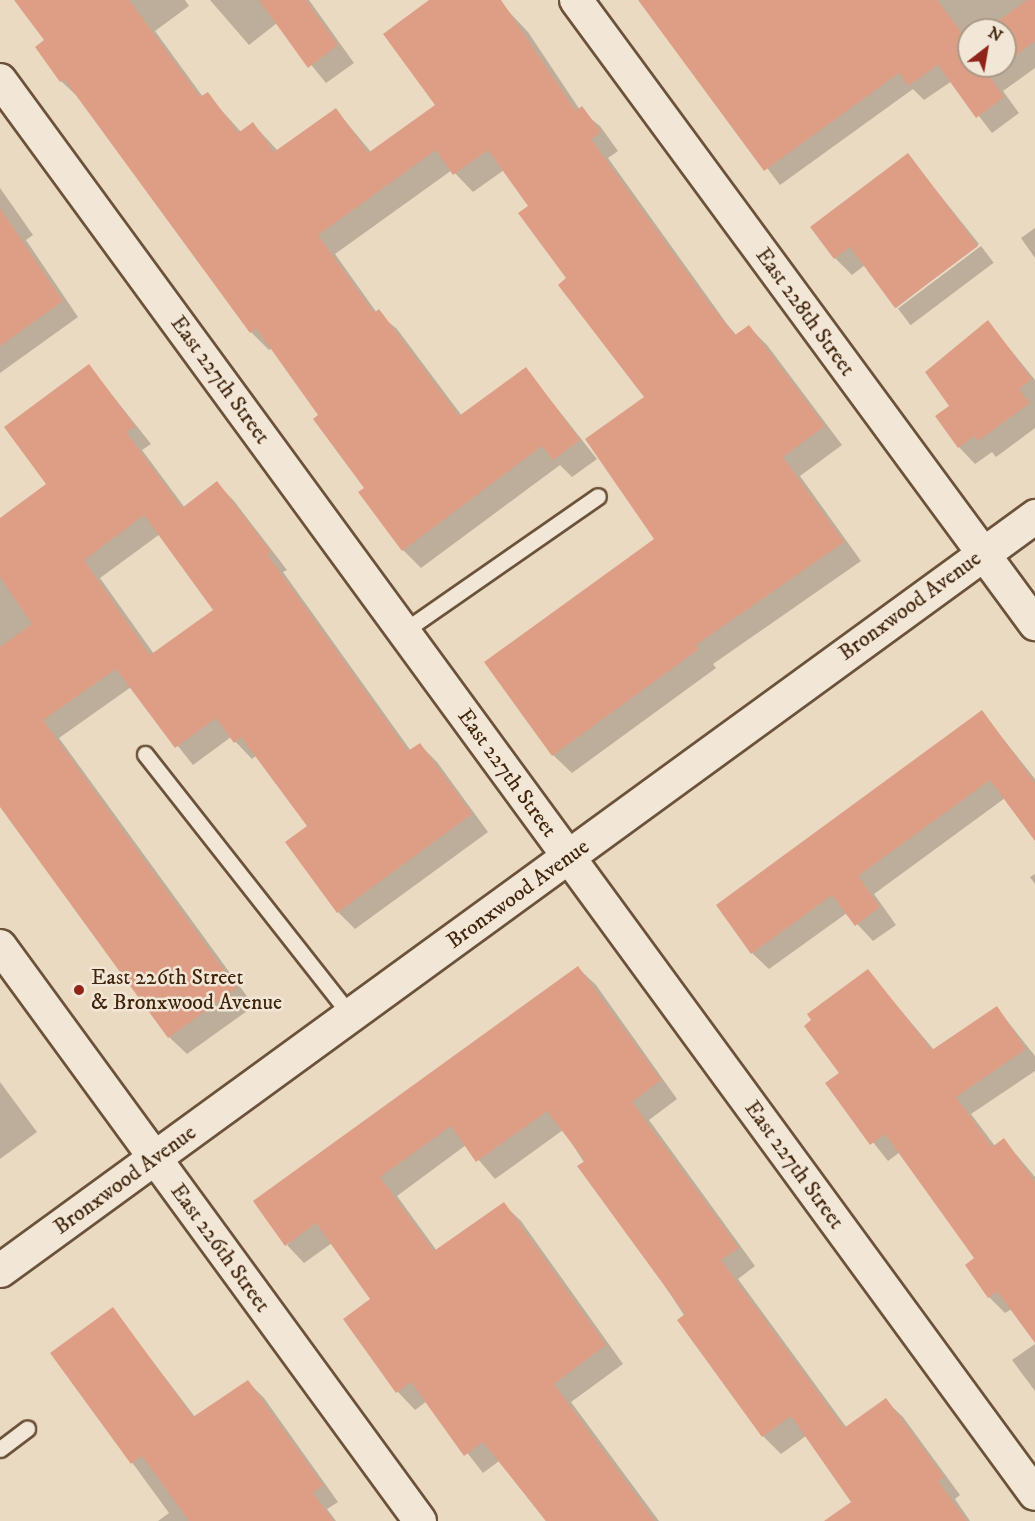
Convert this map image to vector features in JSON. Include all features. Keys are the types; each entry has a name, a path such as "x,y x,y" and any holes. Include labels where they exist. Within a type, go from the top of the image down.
{"street":[{"name":"East 228th Street","path":"576,0 982,555 1035,624"},
{"name":"East 227th Street","path":"0,80 1035,1494"},
{"name":"Bronxwood Avenue","path":"0,1269 156,1158 1035,516"},
{"name":"East 226th Street","path":"0,946 420,1521"}],"lane":[{"path":"404,631 598,496"},
{"path":"145,754 351,1016"},
{"path":"0,1449 27,1428"}],"building":[{"path":"14,0 129,0 200,97 208,92 238,133 253,122 274,152 336,108 368,153 435,105 383,34 429,0 501,0 576,111 582,106 601,132 591,139 709,303 735,335 749,325 825,426 783,457 844,542 696,645 699,649 552,756 484,662 654,539 585,439 644,397 558,285 566,278 518,213 528,206 488,150 453,175 436,150 318,235 374,313 379,309 459,416 526,367 580,440 553,460 542,446 402,551 358,492 364,488 313,419 318,415 256,328 250,333 64,79 60,82 35,47 44,40"},
{"path":"259,0 306,0 338,45 308,68"},
{"path":"638,0 937,0 957,26 957,78 991,78 1004,97 976,118 938,65 908,86 899,73 764,171"},
{"path":"1027,0 1035,0 1035,41 1017,54 1017,18 1002,18"},
{"path":"908,153 978,246 895,308 850,247 834,259 810,227"},
{"path":"0,208 63,301 0,346"},
{"path":"988,320 1032,379 1019,389 1030,403 978,441 975,436 958,448 935,416 949,406 925,372"},
{"path":"89,364 135,426 126,432 182,508 217,481 271,552 267,554 408,751 420,743 472,814 337,913 285,842 307,826 241,737 234,743 216,718 175,748 116,669 43,720 237,988 168,1038 0,807 0,647 32,624 0,577 0,518 46,484 4,427","holes":["144,515 213,610 150,655 84,560"]},
{"path":"982,710 1035,783 1035,841 990,780 858,876 880,907 855,926 832,895 751,954 716,905"},
{"path":"578,966 661,1080 632,1102 739,1248 721,1260 844,1428 886,1398 944,1477 938,1481 967,1521 824,1521 851,1502 791,1416 762,1437 677,1320 685,1314 577,1166 585,1161 547,1111 476,1162 451,1126 380,1177 434,1251 504,1202 606,1345 554,1384 655,1521 546,1521 483,1442 464,1456 411,1382 396,1393 343,1319 370,1299 316,1223 285,1246 253,1201"},
{"path":"868,969 932,1050 997,1006 1026,1049 956,1097 992,1147 1004,1138 1035,1182 1035,1343 997,1291 988,1298 965,1265 974,1258 885,1134 870,1145 825,1083 839,1073 804,1026 811,1020 807,1014"},
{"path":"113,1307 193,1417 248,1380 323,1485 313,1493 334,1521 189,1521 142,1456 131,1464 50,1353"}],"place":[{"name":"East 226th Street & Bronxwood Avenue","path":"79,990"}]}
